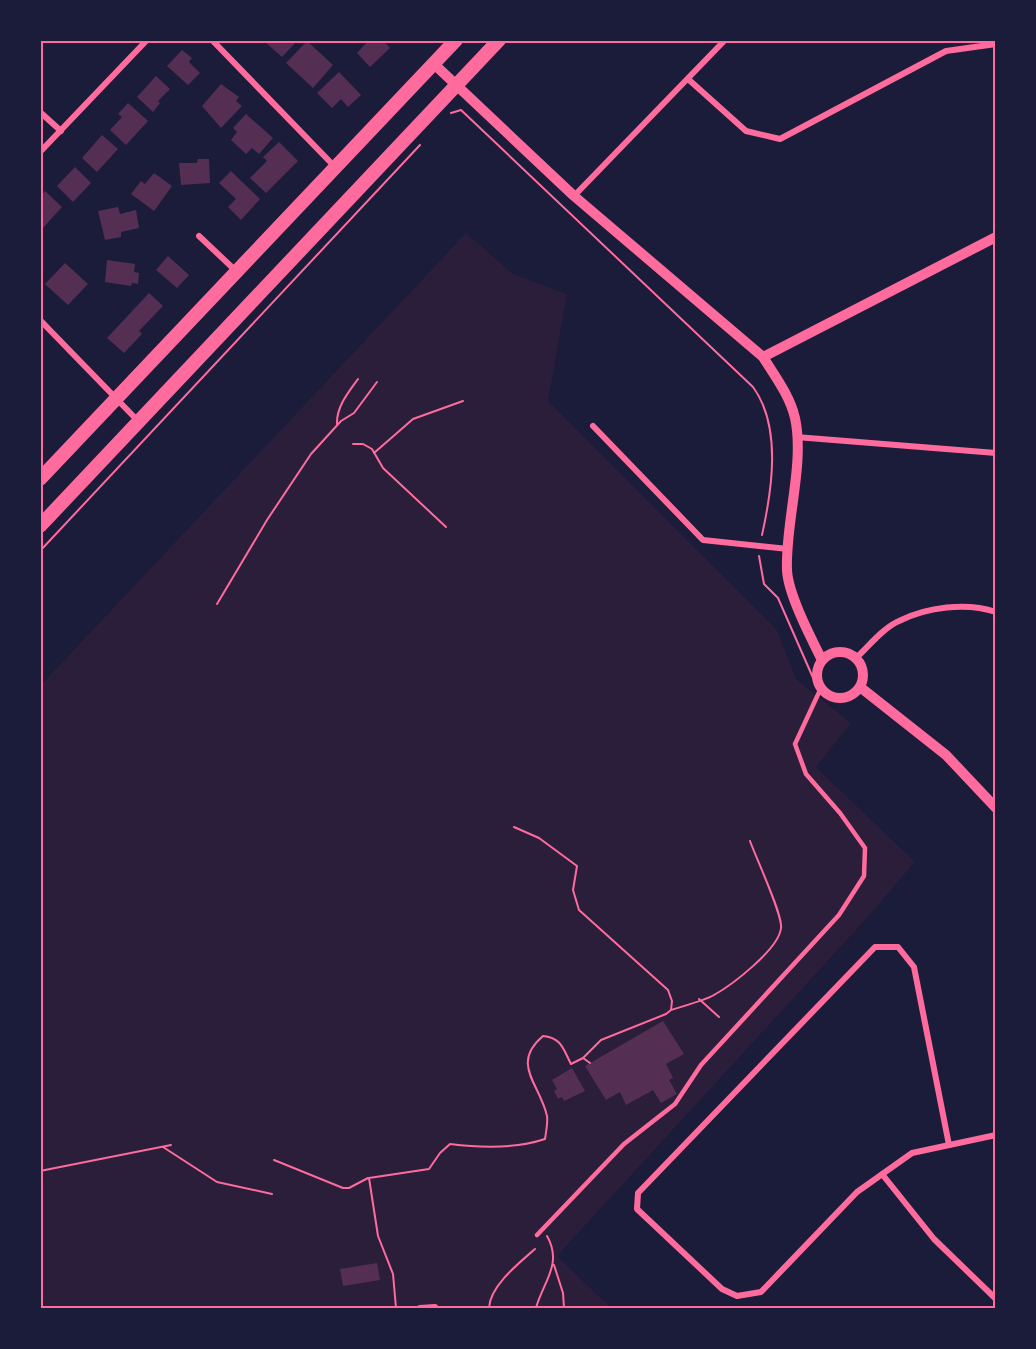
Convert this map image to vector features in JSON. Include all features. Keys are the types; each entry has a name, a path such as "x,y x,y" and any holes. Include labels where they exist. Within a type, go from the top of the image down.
{"main road":[{"path":"42,475 336,169 456,40"},
{"path":"40,526 500,40"}],"street":[{"path":"40,152 147,40"},
{"path":"212,40 336,169"},
{"path":"574,196 725,40"},
{"path":"688,79 746,131 780,139 946,51 996,44"},
{"path":"434,64 574,196 763,357 783,389 795,419 796,437 787,572 803,621 822,660"},
{"path":"40,112 61,131"},
{"path":"199,236 236,272"},
{"path":"763,357 996,237"},
{"path":"40,320 140,422"},
{"path":"593,426 703,540 789,549"},
{"path":"796,437 996,453"},
{"path":"856,658 897,621 937,608 987,609 996,612"},
{"path":"838,651 856,658 863,671 860,687 845,697 827,694 817,684 817,674 822,660 838,651"},
{"path":"860,687 946,755 996,808"},
{"path":"950,1145 914,967 898,947 875,947 638,1193 637,1209 722,1288 737,1296 761,1292 857,1191 912,1153 950,1145 996,1135"},
{"path":"882,1174 934,1239 996,1299"},
{"path":"420,1308 435,1307"}],"lane":[{"path":"537,1235 624,1144 675,1104 701,1065 839,915 864,876 865,848 840,813 806,774 795,744 817,684"}],"path":[{"path":"448,115 455,109 460,110 738,370 762,399 769,417 771,474 759,547 764,584 778,598 817,684"},
{"path":"40,551 424,140"},
{"path":"337,425 337,418 344,399 358,379"},
{"path":"217,604 311,454 337,425 354,413 377,382"},
{"path":"374,453 413,419 463,401"},
{"path":"353,444 363,444 374,453 383,468 446,526"},
{"path":"513,827 539,838 577,866 573,890 579,910 668,990 672,1001 671,1010"},
{"path":"274,1161 343,1188 349,1188 369,1178 429,1169 440,1153 450,1144 479,1148 524,1146 545,1139 547,1117 526,1062 531,1046 543,1036 552,1037 562,1044 571,1064 583,1058 601,1040 699,999 711,997 729,986 766,952 782,927 750,842"},
{"path":"699,999 719,1017"},
{"path":"583,1058 590,1063"},
{"path":"40,1171 171,1145"},
{"path":"163,1147 217,1182 272,1194"},
{"path":"369,1178 378,1236 393,1274 396,1308"},
{"path":"543,1229 554,1248 554,1265 563,1293 564,1308"},
{"path":"489,1308 489,1301 498,1286 535,1249"},
{"path":"536,1308 554,1265"}],"shaded area":[{"path":"466,233 513,274 567,294 548,401 777,630 796,679 851,723 816,767 915,862 867,918 557,1256 611,1308 41,1308 40,686"}],"building":[{"path":"267,40 298,40 282,57 265,42"},
{"path":"369,40 383,40 390,48 370,67 357,53"},
{"path":"307,41 333,65 313,88 286,63"},
{"path":"182,50 192,58 189,62 200,73 188,85 167,66"},
{"path":"339,72 361,95 348,107 341,99 332,108 317,93"},
{"path":"156,76 170,89 158,101 160,103 153,112 137,97"},
{"path":"221,84 239,97 236,101 242,106 221,128 202,106"},
{"path":"128,103 148,121 126,145 110,130 122,117 118,114"},
{"path":"246,114 273,138 259,154 252,148 246,154 231,140 237,132 233,128"},
{"path":"102,135 118,149 97,172 82,158"},
{"path":"279,142 298,161 266,193 250,178 267,161 263,157"},
{"path":"198,159 209,159 210,183 181,185 179,163 197,163"},
{"path":"75,167 91,183 73,202 57,186"},
{"path":"231,171 260,199 241,220 228,207 236,199 219,183"},
{"path":"154,173 172,186 154,211 131,194 141,181 145,184"},
{"path":"45,191 62,207 43,228 40,226 40,196"},
{"path":"118,207 120,214 136,210 139,228 121,232 121,237 105,240 98,211"},
{"path":"168,256 189,275 177,288 156,270"},
{"path":"107,260 135,264 134,272 139,273 138,284 132,283 131,286 105,282"},
{"path":"65,263 88,284 68,305 45,284"},
{"path":"149,293 163,306 139,331 142,334 124,353 107,338"},
{"path":"663,1021 684,1054 666,1064 673,1078 669,1080 677,1094 661,1103 653,1090 626,1105 620,1092 606,1100 585,1066"},
{"path":"572,1068 585,1091 564,1101 562,1097 558,1099 554,1091 557,1089 552,1080"},
{"path":"377,1263 380,1280 343,1286 340,1269"}]}
